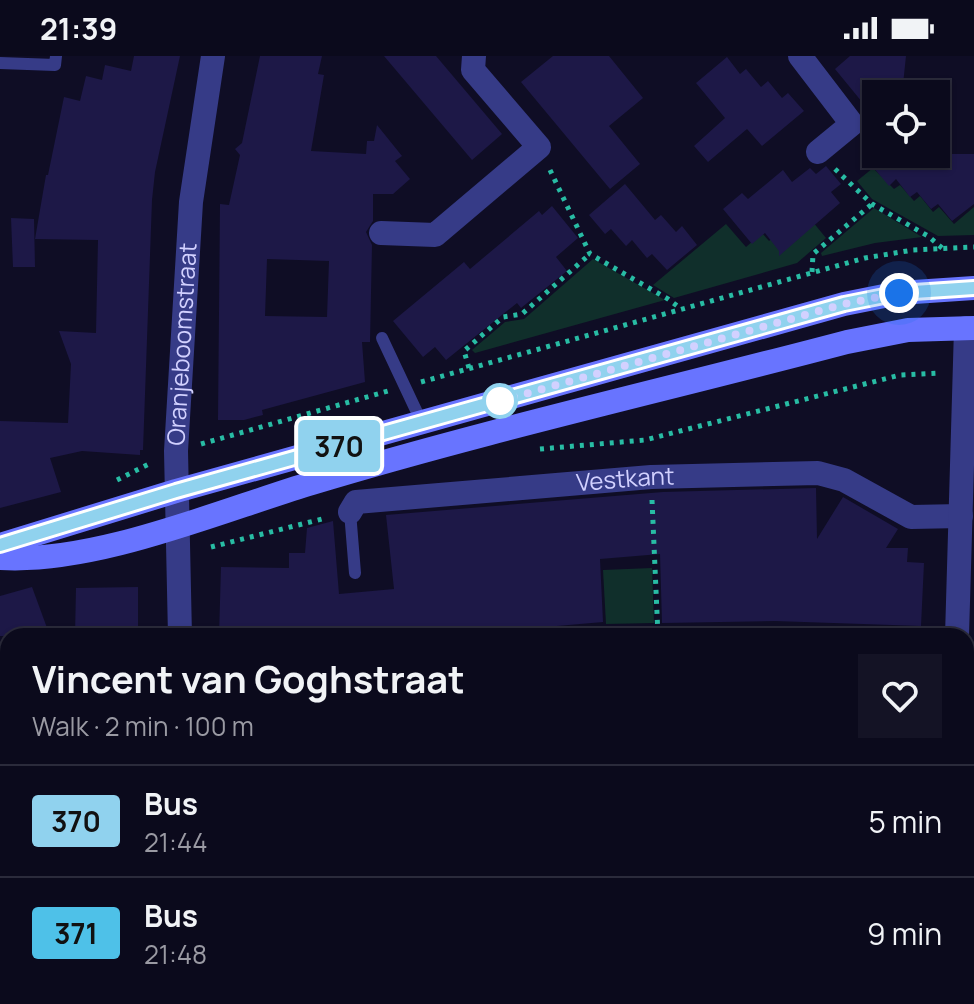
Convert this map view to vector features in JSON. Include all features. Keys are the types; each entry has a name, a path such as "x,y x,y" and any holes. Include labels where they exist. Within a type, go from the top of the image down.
{"main road":[{"path":"0,545 176,491 844,304 899,293 974,288"},
{"path":"0,558 87,551 364,469 847,342 908,330 970,328"}],"street":[{"name":"Oranjeboomstraat","path":"180,628 176,451 191,202 213,56"},
{"path":"381,233 435,235 539,147 473,70 474,56"},
{"path":"800,56 852,124 818,152"},
{"path":"958,628 967,561 961,516 964,373 970,328"},
{"name":"Vestkant","path":"350,512 356,502 651,477 818,473 844,480 911,517 961,516"}],"lane":[{"path":"0,63 55,65 56,56"},
{"path":"382,338 422,423"},
{"path":"350,512 355,573"}],"path":[{"path":"539,147 590,254 681,309"},
{"path":"818,152 872,204 943,248"},
{"path":"812,272 813,254 872,204"},
{"path":"112,482 176,451 812,272 865,258 974,247"},
{"path":"469,368 464,351 503,317 522,314 590,254"},
{"path":"525,450 645,440 900,375 964,373"},
{"path":"651,477 658,628"},
{"path":"220,539 211,547 350,512"}],"green space":[{"path":"873,168 894,189 900,185 914,201 920,196 933,212 939,207 954,224 974,207 974,235 938,236 872,199 857,181"},
{"path":"874,208 922,237 875,243 822,256 821,253"},
{"path":"808,216 826,238 797,263 674,298 653,285 726,224 746,247 762,233 769,241 786,227"},
{"path":"593,259 665,300 475,353 472,350 505,322 524,319"},
{"path":"652,568 654,623 606,624 603,570"}],"building":[{"path":"134,56 180,56 152,200 143,450 140,450 140,455 82,451 50,458 61,492 0,508 0,421 68,423 71,364 59,331 96,333 98,240 35,239 64,97 80,101 86,76 102,80 105,65 131,71"},
{"path":"260,56 322,56 318,74 324,75 311,151 366,154 367,141 374,141 377,125 402,156 395,161 410,179 393,194 373,194 373,221 366,232 372,245 370,342 362,342 365,382 262,410 263,415 244,420 218,420 220,204 229,205 240,155 235,149 242,143","holes":["267,259 329,261 327,317 265,316"]},
{"path":"384,56 436,56 502,134 472,160"},
{"path":"553,56 609,56 643,98 609,126 640,164 610,189 521,82"},
{"path":"850,56 906,56 903,80 862,80 862,102 835,69"},
{"path":"727,57 740,74 746,69 761,87 768,81 782,98 788,93 804,111 762,146 747,129 708,162 694,146 725,118 696,83"},
{"path":"950,154 974,154 974,204 952,221 938,204 931,209 917,192 910,197 896,179 889,186 874,168 950,168"},
{"path":"826,166 841,184 831,192 840,203 779,256 779,251 765,233 752,244 723,209 742,193 748,199 783,170 792,182 810,168 816,174"},
{"path":"625,184 655,220 661,215 676,232 682,226 697,245 667,270 652,254 647,258 632,240 626,246 611,229 605,234 589,215"},
{"path":"552,206 578,238 556,257 567,271 521,308 517,303 446,360 435,347 423,357 393,321 464,262 470,269 539,211 542,215"},
{"path":"11,218 34,219 35,267 13,267"},
{"path":"816,488 817,539 843,497 898,529 886,548 908,548 907,562 924,563 921,626 775,621 662,623 660,554 600,559 603,622 534,628 219,628 221,567 289,568 289,553 305,553 307,528 333,521 339,594 394,589 386,515 663,492"},
{"path":"32,587 47,628 0,628 0,596"},
{"path":"138,587 138,628 75,628 76,588"}],"bus line":[{"name":"370","path":"0,545 176,491 844,304 899,293 974,288"}],"route":[{"path":"500,401 844,304 899,293"}]}
